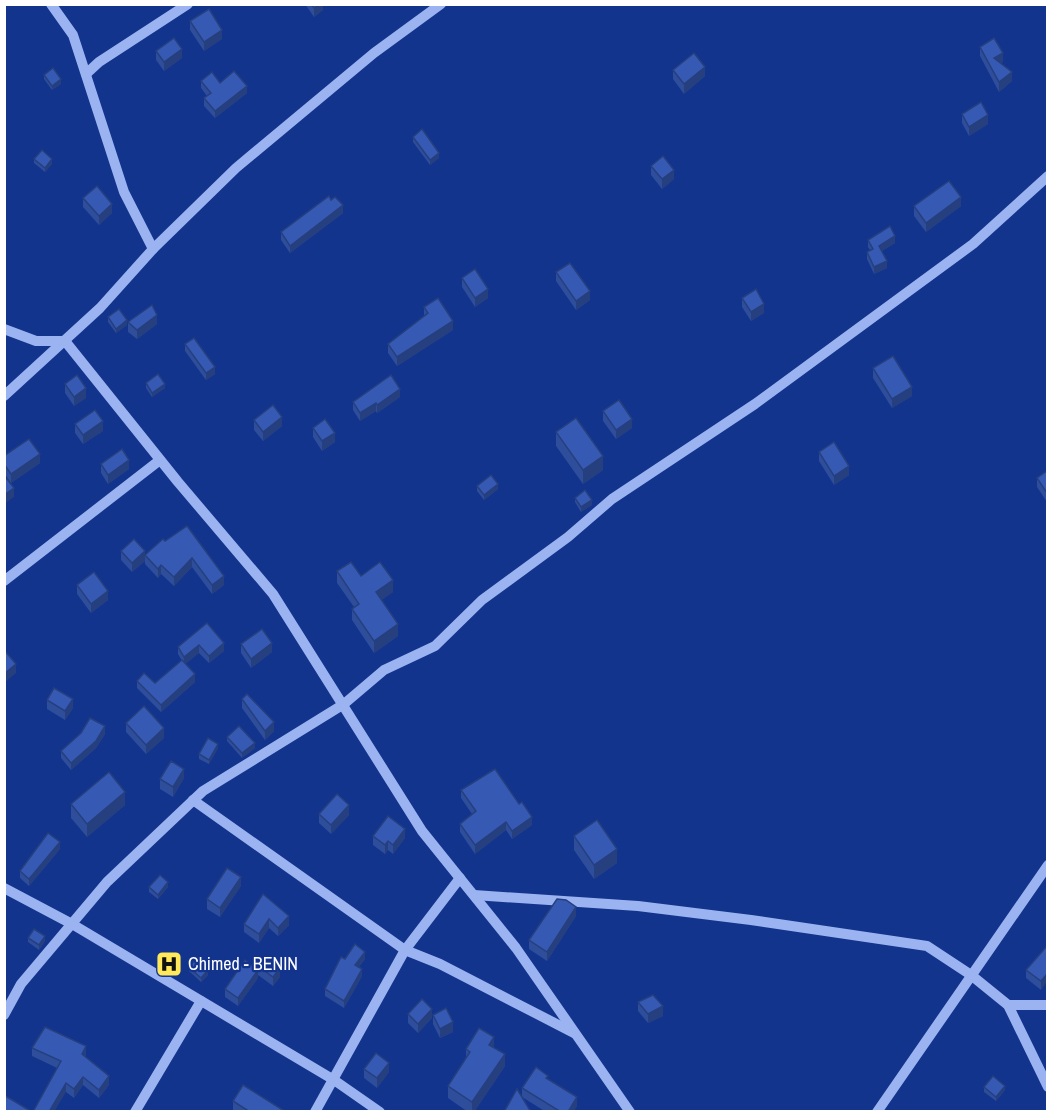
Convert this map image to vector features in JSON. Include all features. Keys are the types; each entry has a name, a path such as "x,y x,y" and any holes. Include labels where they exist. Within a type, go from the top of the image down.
{"street":[{"path":"51,4 73,35 124,192 153,249"},
{"path":"86,74 99,62 188,4"},
{"path":"4,396 100,308 153,249 236,168 289,121 374,52 441,4"},
{"path":"4,1015 21,984 108,882 203,791 344,704 384,670 435,646 482,600 568,537 612,499 755,404 973,244 1047,176"},
{"path":"4,329 36,341 65,341"},
{"path":"65,341 160,460 273,594 422,831 516,948 630,1112"},
{"path":"4,581 160,460"},
{"path":"193,800 405,950 440,964 577,1035"},
{"path":"877,1112 1047,865"},
{"path":"315,1112 405,950 460,878"},
{"path":"4,888 72,924 334,1080 380,1112"},
{"path":"474,895 638,906 927,946 971,975 1008,1005 1047,1085"},
{"path":"135,1112 201,1001"},
{"path":"1008,1005 1047,1005"}],"building":[{"path":"209,9 222,30 204,42 190,21"},
{"path":"174,38 182,49 164,62 156,51"},
{"path":"994,38 1003,53 994,58 1012,72 999,82 980,47"},
{"path":"694,53 705,67 684,84 673,70"},
{"path":"53,68 61,79 52,86 44,75"},
{"path":"234,71 247,86 215,111 204,98 211,93 201,81 212,72 220,83"},
{"path":"981,102 988,115 969,127 962,114"},
{"path":"422,129 439,153 430,160 413,137"},
{"path":"42,150 52,159 45,168 34,159"},
{"path":"663,156 674,170 662,179 651,166"},
{"path":"949,181 961,197 926,223 914,206"},
{"path":"97,186 112,204 99,216 83,198"},
{"path":"329,196 331,200 335,197 343,205 290,246 281,232"},
{"path":"890,226 895,236 879,246 887,261 874,267 867,252 873,249 868,240"},
{"path":"570,263 590,291 576,301 556,272"},
{"path":"475,269 488,289 475,298 462,278"},
{"path":"756,289 764,304 751,312 742,298"},
{"path":"438,298 453,321 397,357 388,344 428,313 424,307"},
{"path":"152,305 157,315 137,330 128,322"},
{"path":"119,309 127,320 116,329 108,317"},
{"path":"194,338 215,367 206,373 185,344"},
{"path":"893,356 912,387 892,399 873,368"},
{"path":"158,374 165,384 152,393 146,383"},
{"path":"77,375 86,388 74,397 65,384"},
{"path":"391,375 400,389 377,405 376,403 360,413 353,402"},
{"path":"619,400 632,419 616,430 603,411"},
{"path":"273,405 282,417 263,432 254,420"},
{"path":"95,410 103,421 83,435 75,424"},
{"path":"576,418 603,456 583,470 556,432"},
{"path":"325,419 335,433 322,441 313,428"},
{"path":"29,439 40,454 11,474 4,464 4,456"},
{"path":"834,442 849,466 834,476 819,452"},
{"path":"122,449 129,460 108,475 101,464"},
{"path":"1047,471 1047,493 1037,478"},
{"path":"491,475 498,484 484,495 477,486"},
{"path":"7,479 14,488 4,495 4,480"},
{"path":"585,490 592,500 581,507 575,498"},
{"path":"187,526 224,576 212,585 192,558 174,577 161,565 158,569 145,555 163,539 165,541"},
{"path":"134,539 145,551 132,563 121,551"},
{"path":"351,562 361,576 380,562 393,580 376,592 398,624 374,641 352,609 359,604 337,571"},
{"path":"94,572 108,591 91,604 77,585"},
{"path":"207,623 224,643 209,656 199,645 184,657 178,647"},
{"path":"262,629 272,643 251,659 241,644"},
{"path":"4,650 16,664 4,674"},
{"path":"182,660 195,674 161,705 137,681 144,673 155,683"},
{"path":"54,688 73,699 65,711 47,700"},
{"path":"247,694 274,722 265,731 242,699"},
{"path":"144,706 164,728 146,745 126,723"},
{"path":"90,718 105,726 96,741 71,763 61,751 81,733"},
{"path":"239,726 255,743 242,753 227,737"},
{"path":"208,738 218,744 209,760 199,754"},
{"path":"171,761 184,769 173,787 160,779"},
{"path":"495,769 519,804 522,802 532,817 512,831 506,822 475,845 460,824 476,811 461,790"},
{"path":"109,772 125,792 87,824 71,804"},
{"path":"337,794 349,805 331,825 319,814"},
{"path":"388,816 405,829 393,845 388,841 385,845 373,836"},
{"path":"597,820 617,849 594,865 574,836"},
{"path":"48,833 60,842 29,879 20,871"},
{"path":"227,868 241,877 220,908 207,899"},
{"path":"160,875 168,882 158,895 149,887"},
{"path":"263,894 289,916 278,928 269,919 259,934 244,924"},
{"path":"557,899 566,900 576,907 547,952 529,940"},
{"path":"34,929 45,936 39,945 28,938"},
{"path":"355,944 365,952 355,965 362,969 344,1001 325,989 341,957 345,959"},
{"path":"1047,946 1047,974 1041,981 1026,970"},
{"path":"265,956 280,968 273,977 257,965"},
{"path":"196,959 208,970 201,978 189,967"},
{"path":"245,960 258,970 238,998 225,989"},
{"path":"653,995 663,1006 648,1014 638,1002"},
{"path":"422,999 432,1009 418,1024 408,1014"},
{"path":"446,1008 453,1022 440,1029 433,1015"},
{"path":"45,1027 86,1046 82,1054 109,1076 99,1090 83,1077 74,1089 66,1083 49,1112 33,1112 61,1061 32,1048"},
{"path":"479,1028 494,1037 489,1045 505,1054 472,1102 448,1086 470,1052 466,1049"},
{"path":"376,1053 389,1063 377,1078 364,1069"},
{"path":"536,1067 548,1076 546,1078 577,1097 568,1112 561,1112 522,1088"},
{"path":"993,1076 1005,1086 996,1097 984,1087"},
{"path":"243,1085 286,1112 250,1112 233,1101"},
{"path":"517,1089 531,1112 504,1112"},
{"path":"4,1095 32,1112 4,1111"}],"place":[{"name":"Chimed - BENIN","path":"169,964"}]}
